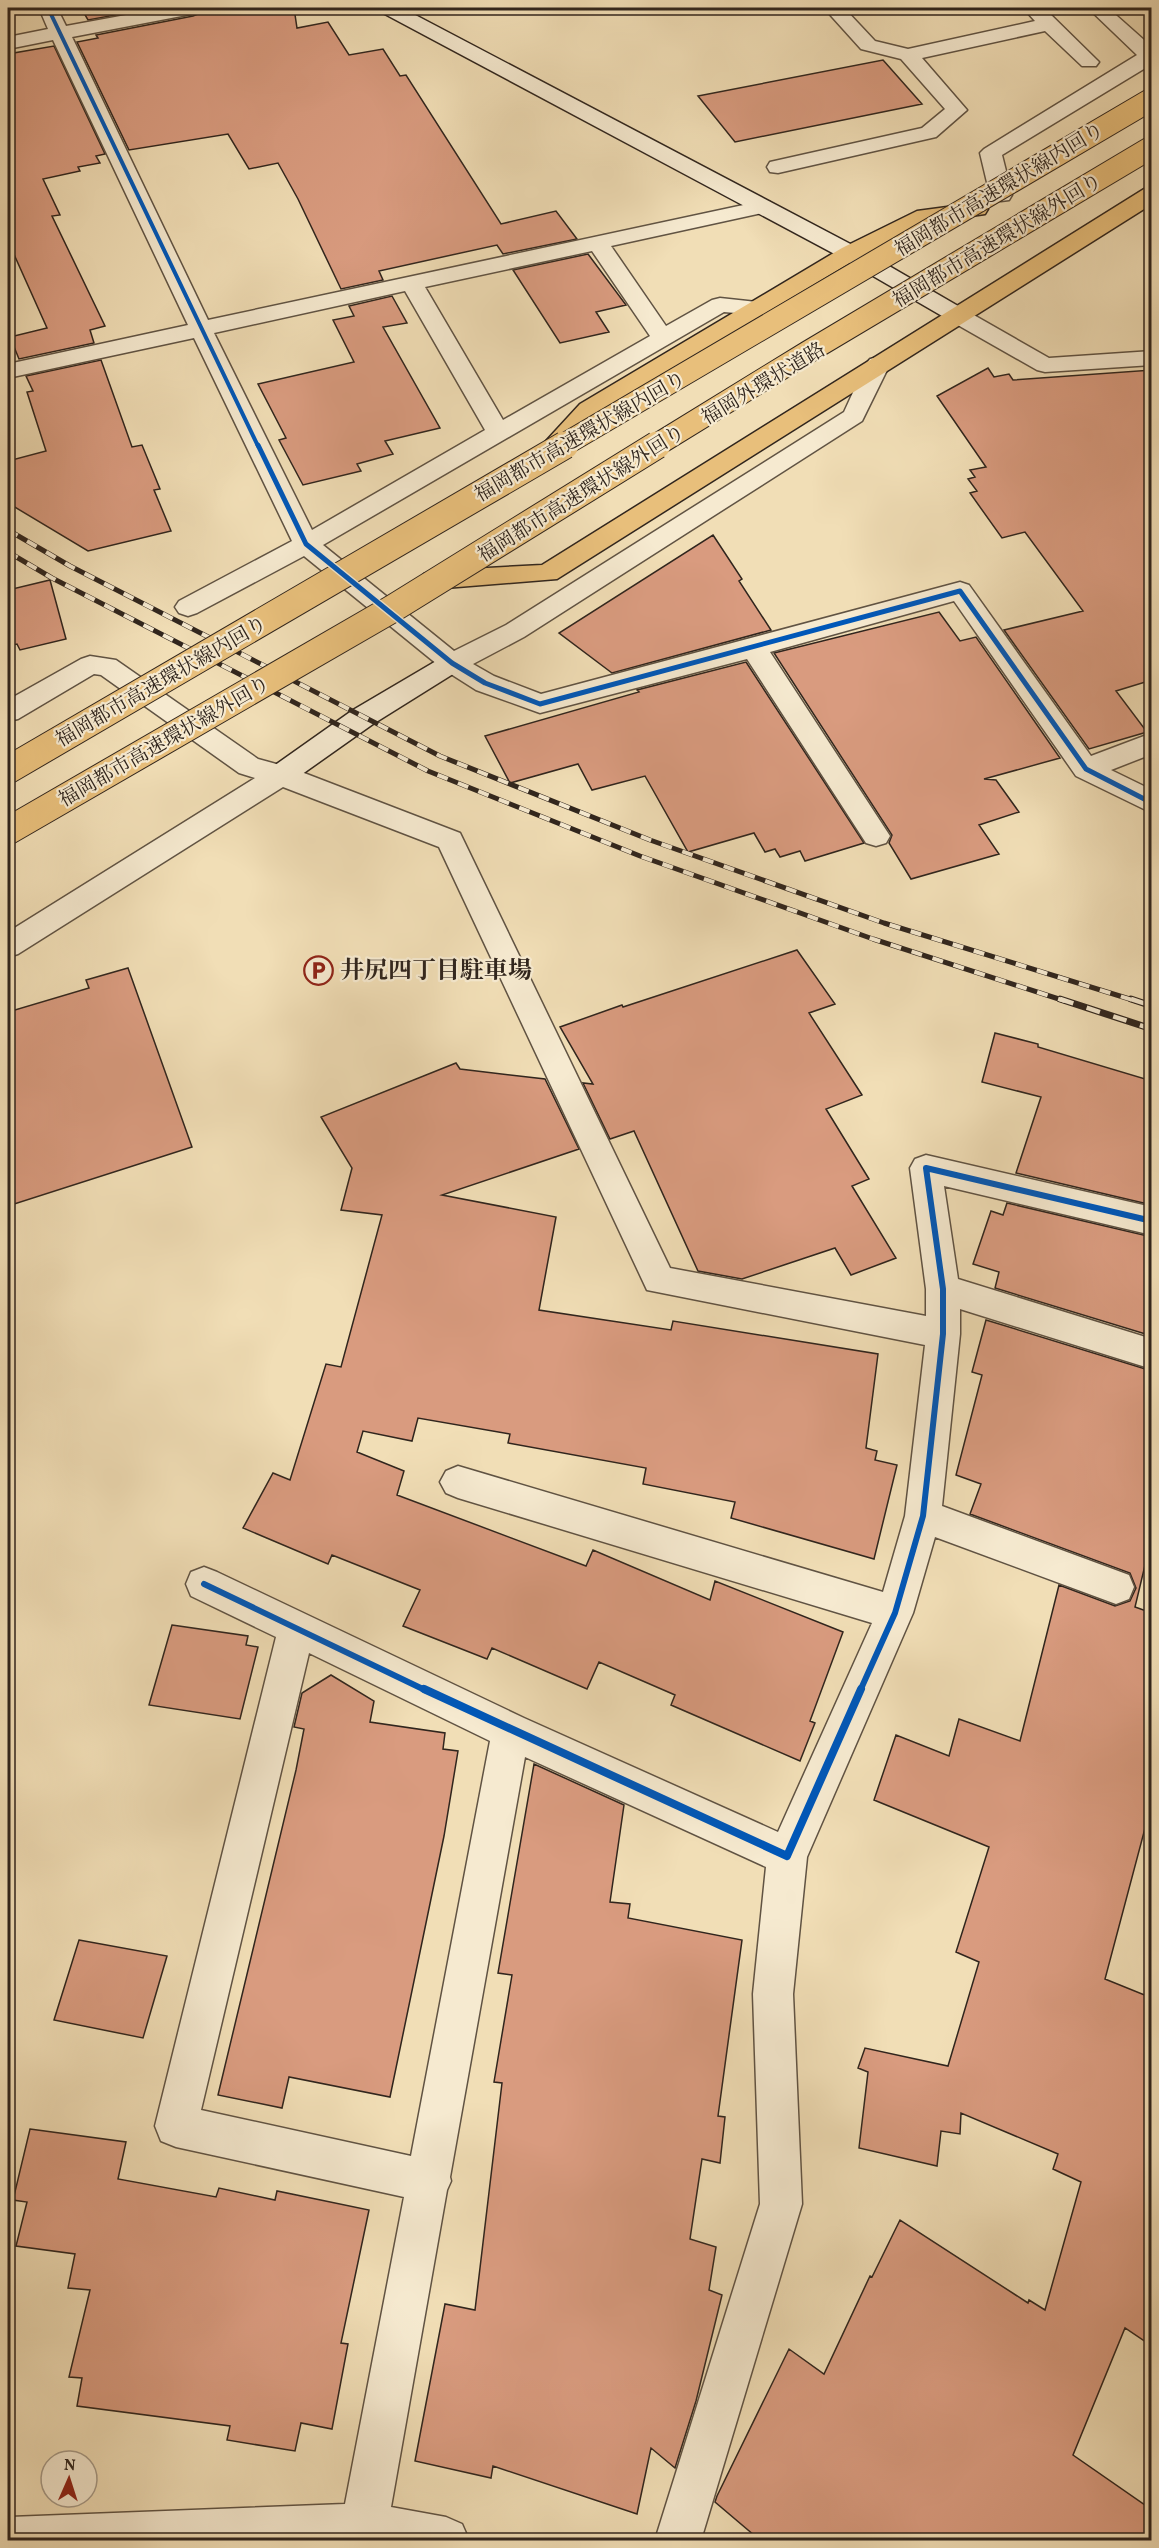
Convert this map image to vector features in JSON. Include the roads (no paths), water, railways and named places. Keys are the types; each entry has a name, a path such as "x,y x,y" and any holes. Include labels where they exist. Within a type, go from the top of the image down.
{"highway":[{"name":"福岡外環状道路","path":"8,772 546,454 992,202 1152,92"},
{"name":"福岡都市高速環状線内回り","path":"8,772 1152,99"},
{"name":"福岡外環状道路","path":"8,844 433,580 1152,149"},
{"name":"福岡都市高速環状線外回り","path":"8,831 392,609 798,358 1152,149"},
{"path":"433,580 548,573 1152,194"},
{"path":"546,454 588,409 850,253 925,216 992,202"}],"street":[{"path":"48,8 306,544 452,663 485,683 540,704 960,591 1086,769 1152,803"},
{"path":"8,44 192,8"},
{"path":"388,8 850,253 1045,365 1152,358"},
{"path":"834,8 868,45 908,55 1050,24"},
{"path":"1033,8 1089,62"},
{"path":"992,202 991,153 1151,56 1098,8"},
{"path":"778,167 929,133 957,110 908,55"},
{"path":"8,371 762,207"},
{"path":"597,242 662,337"},
{"path":"411,283 499,433"},
{"path":"188,607 306,544 720,305 758,308"},
{"path":"8,946 281,775 363,717 452,663 515,631 854,416 878,364"},
{"path":"754,648 876,836"},
{"path":"8,712 90,665 107,666 249,766 281,775 450,840 659,1280 943,1334"},
{"path":"1086,769 1152,743"},
{"path":"678,2541 781,2204 773,1994 787,1856 895,1613 923,1516 943,1334 943,1289 926,1168 1152,1221"},
{"path":"943,1289 1152,1354"},
{"path":"458,1482 895,1613"},
{"path":"923,1516 1116,1587"},
{"path":"204,1584 511,1731 787,1856"},
{"path":"297,1627 176,2126 430,2181"},
{"path":"364,2526 430,2181 511,1731"},
{"path":"10,2541 364,2526 446,2541"}],"railway":[{"path":"8,530 70,566 440,756 650,840 884,923 1136,1001"},
{"path":"8,552 52,578 428,771 640,856 873,939 1065,1001"},
{"path":"1060,999 1152,1029"},
{"path":"1131,999 1152,1006"}],"place":[{"name":"井尻四丁目駐車場","path":"319,970"}]}
